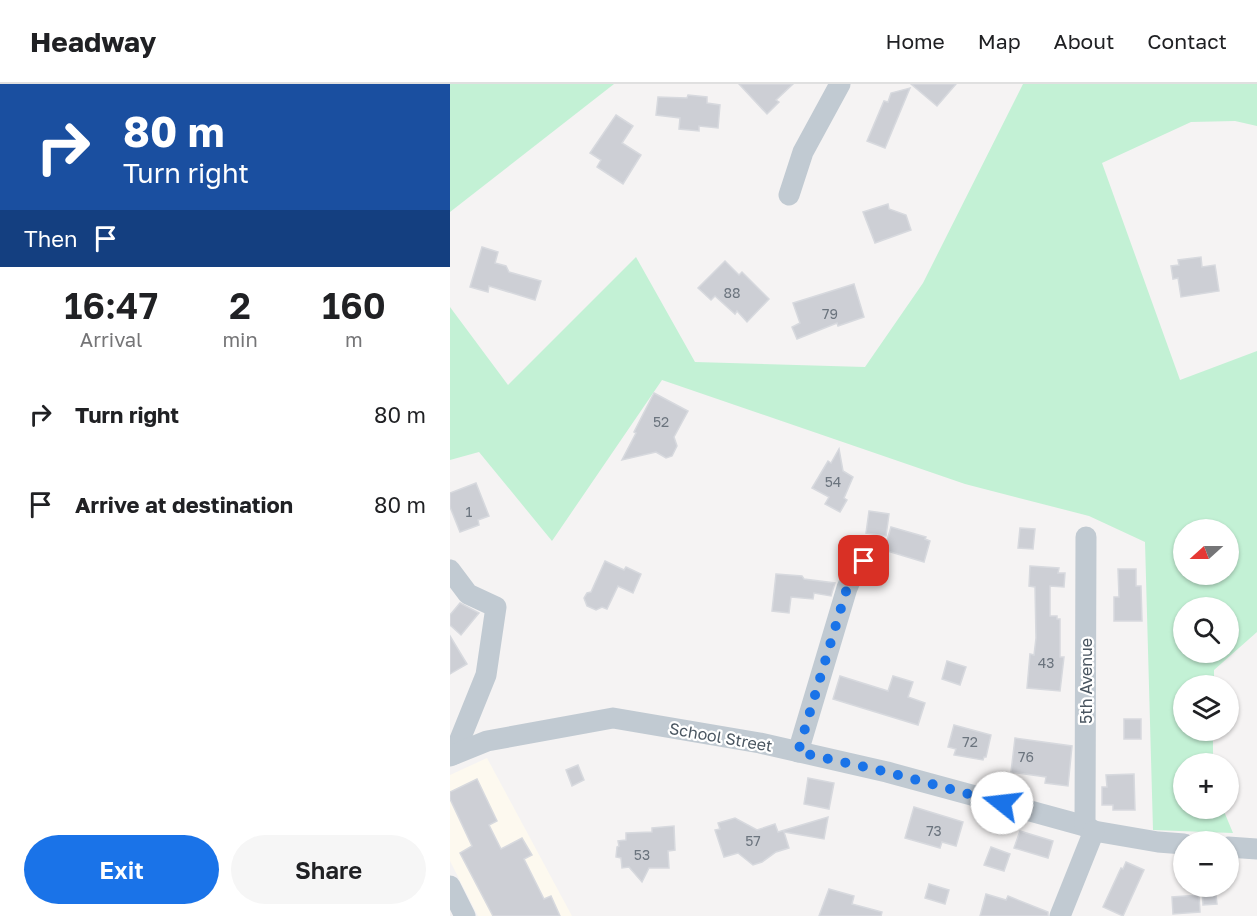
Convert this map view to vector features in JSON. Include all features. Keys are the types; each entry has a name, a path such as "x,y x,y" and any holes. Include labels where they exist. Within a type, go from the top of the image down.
{"street":[{"path":"789,195 803,152 840,84"},
{"name":"5th Avenue","path":"1060,916 1089,829 1086,537"},
{"path":"798,752 847,588 854,572 864,561"},
{"path":"450,570 468,594 496,607 486,675 452,755"},
{"name":"School Street","path":"452,755 487,741 613,718 760,743 887,772 1089,829 1173,843"},
{"path":"1239,848 1257,849"},
{"path":"450,886 465,916"}],"shaded area":[{"path":"487,758 572,916 478,916 450,861 450,775"}],"green space":[{"path":"450,84 614,84 450,212"},
{"path":"1023,84 1257,84 1257,126 1235,121 1191,122 1102,163 1180,380 1257,351 1257,632 1239,648 1239,597 1173,597 1173,663 1222,663 1214,670 1214,675 1173,675 1173,741 1213,741 1213,753 1173,753 1173,819 1227,819 1232,831 1153,830 1145,542 1089,516 965,484 662,380 552,541 479,452 450,460 450,307 508,385 636,257 695,362 865,367 923,283"}],"building":[{"path":"739,84 793,84 776,100 779,102 767,114"},
{"path":"911,84 956,84 937,106"},
{"path":"910,88 885,148 867,141 884,101 888,102 891,93"},
{"path":"688,95 707,97 707,103 720,105 718,128 699,126 699,131 679,129 680,118 656,115 658,97 687,98"},
{"path":"616,115 633,126 622,143 641,155 623,184 597,167 601,160 590,153"},
{"path":"888,204 889,209 906,215 911,230 875,243 863,212"},
{"path":"482,247 498,252 495,263 506,266 509,272 541,281 535,300 489,286 488,292 470,287"},
{"path":"1201,257 1202,267 1215,265 1219,291 1181,297 1178,278 1173,279 1171,266 1179,265 1178,260"},
{"path":"725,261 739,275 742,272 769,299 747,322 737,311 735,314 715,296 711,300 698,288"},
{"path":"854,284 864,317 838,326 837,323 797,339 792,327 800,323 793,303"},
{"path":"654,393 688,411 674,437 677,446 672,456 666,458 656,452 622,460 636,433 634,432"},
{"path":"839,449 843,471 853,477 844,498 847,500 840,512 825,504 829,497 812,488 828,461 831,463"},
{"path":"476,483 489,516 478,520 479,525 460,532 450,507 450,493"},
{"path":"869,511 889,514 886,536 866,533"},
{"path":"891,527 926,537 925,539 930,541 924,562 884,550"},
{"path":"1020,528 1035,529 1033,549 1018,548"},
{"path":"605,561 624,570 626,567 641,574 633,593 618,586 607,609 602,607 596,610 587,606 584,598 587,593 591,592"},
{"path":"1030,566 1059,568 1058,573 1065,573 1064,587 1050,586 1050,616 1057,616 1057,619 1060,619 1060,657 1064,657 1060,691 1027,688 1030,654 1034,655 1036,638 1035,587 1029,586"},
{"path":"1118,569 1136,569 1136,586 1141,586 1142,621 1114,621 1114,597 1119,597"},
{"path":"776,574 802,576 804,579 835,583 831,596 814,593 813,599 791,597 789,613 772,611"},
{"path":"460,603 479,613 461,635 450,625 450,615"},
{"path":"450,636 467,664 450,674"},
{"path":"947,661 966,667 960,685 942,679"},
{"path":"840,676 888,691 893,676 913,682 908,697 925,703 918,725 833,699"},
{"path":"1124,719 1141,719 1141,739 1124,739"},
{"path":"954,725 991,735 986,757 983,760 954,755 956,749 948,747"},
{"path":"1015,738 1072,746 1068,786 1045,783 1046,777 1011,772"},
{"path":"578,765 584,780 572,786 566,770"},
{"path":"1134,774 1135,810 1113,810 1113,805 1102,805 1102,787 1107,787 1106,775"},
{"path":"808,778 834,783 829,809 804,804"},
{"path":"477,779 497,821 489,825 501,849 522,838 532,855 524,859 544,899 551,896 560,916 493,916 460,853 472,846 450,799 450,792"},
{"path":"914,807 963,822 956,846 942,842 940,848 905,838"},
{"path":"828,817 824,839 784,832 789,848 776,852 762,862 753,865 738,853 724,857 715,830 720,829 718,823 735,818 757,830 775,824 778,832"},
{"path":"674,826 675,850 668,851 669,868 649,868 642,882 629,867 622,868 621,858 616,857 617,847 619,846 618,841 626,840 626,833 652,832 652,828"},
{"path":"1020,831 1053,841 1048,858 1014,848"},
{"path":"991,847 1010,854 1004,871 984,865"},
{"path":"1126,862 1144,870 1123,916 1103,907"},
{"path":"929,884 949,890 945,904 925,898"},
{"path":"829,889 854,896 852,904 882,912 881,916 819,916"},
{"path":"986,894 1006,900 1008,896 1048,912 1048,916 980,916"},
{"path":"1172,897 1199,897 1200,912 1173,914"},
{"path":"1203,897 1216,897 1217,904 1203,905"}],"route":[{"path":"864,561 854,572 847,588 798,752 887,772 1002,803"}]}
